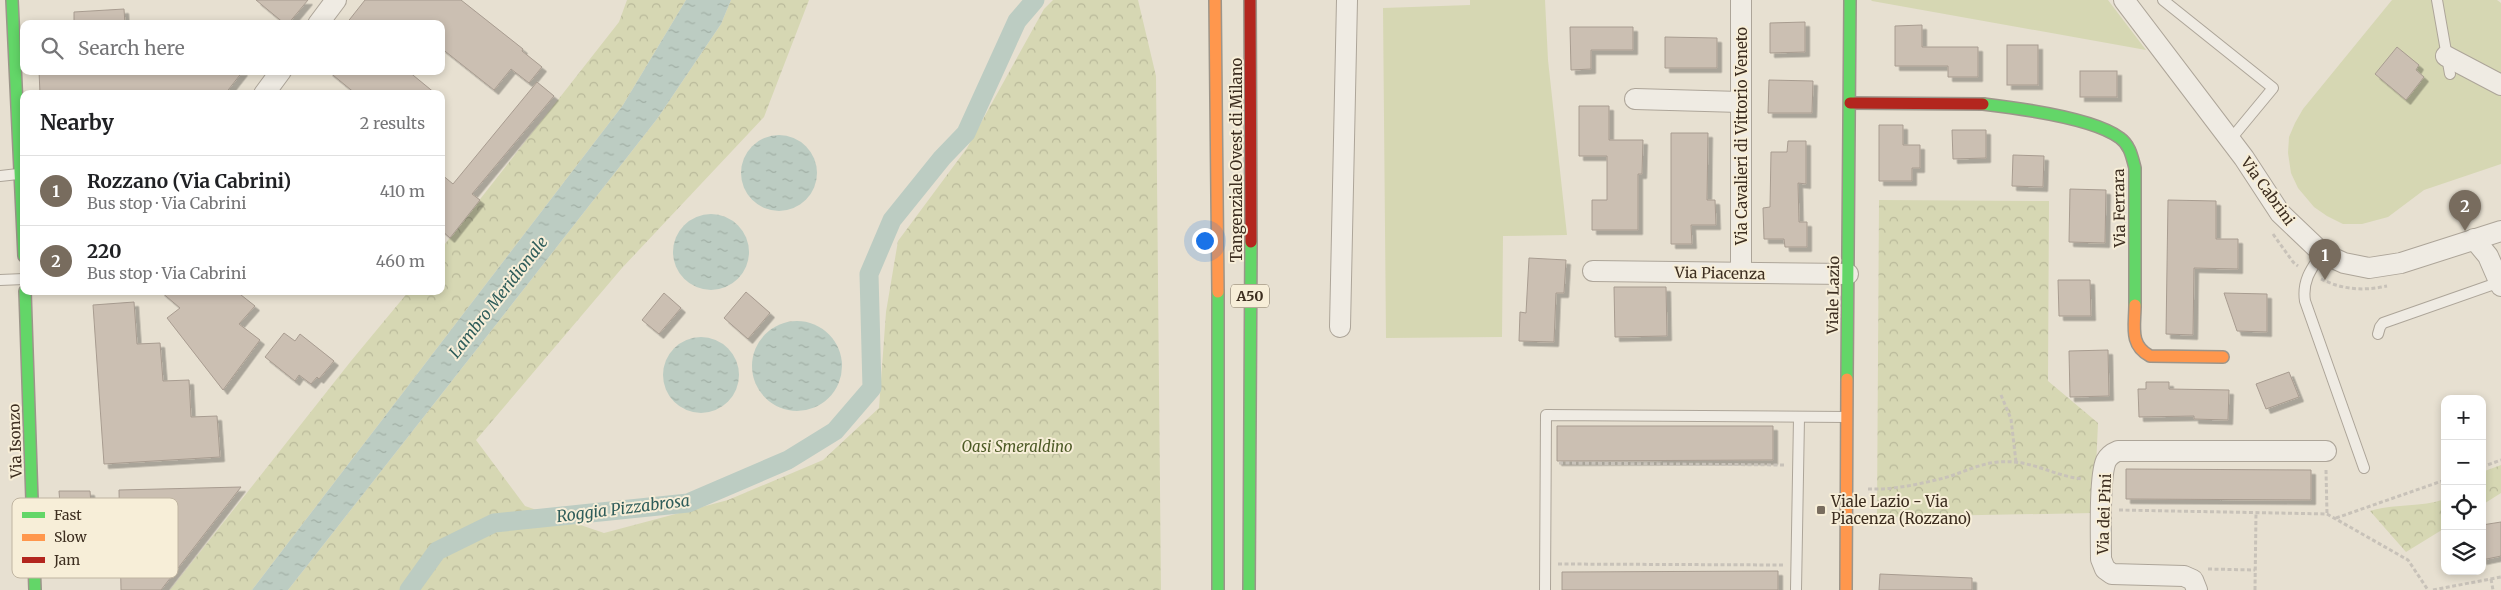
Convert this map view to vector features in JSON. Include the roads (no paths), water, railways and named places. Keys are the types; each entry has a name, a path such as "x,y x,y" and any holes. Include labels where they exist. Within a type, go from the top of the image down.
{"main road":[{"path":"12,0 20,190"},
{"name":"Viale Lazio","path":"1846,590 1850,0"},
{"name":"Tangenziale Ovest di Milano","path":"1249,590 1252,92 1250,1"},
{"name":"Tangenziale Ovest di Milano","path":"1215,2 1218,191 1218,590"},
{"name":"Via Ferrara","path":"1850,103 2010,106 2101,128 2121,138 2130,151 2135,168 2135,342 2140,351 2150,356 2223,358"},
{"name":"Via Isonzo","path":"26,295 32,498"}],"street":[{"path":"321,20 336,0"},
{"path":"1340,327 1347,0"},
{"name":"Via Cavalieri di Vittorio Veneto","path":"1741,0 1741,272"},
{"name":"Via Cabrini","path":"2124,0 2230,140 2280,212 2322,253 2344,263 2369,268 2401,263 2501,231"},
{"path":"2448,65 2501,86"},
{"path":"267,90 278,75"},
{"path":"1635,99 1740,102"},
{"path":"2474,239 2488,256 2500,284"},
{"name":"Via Piacenza","path":"1593,271 1848,274"},
{"name":"Via dei Pini","path":"2195,585 2184,576 2112,574 2105,569 2101,559 2104,480 2106,461 2110,454 2118,451 2326,451"}],"lane":[{"path":"2163,0 2273,88 2230,140"},
{"path":"2437,0 2448,65"},
{"path":"0,176 19,174"},
{"path":"2322,253 2309,272 2303,288 2305,301 2364,468"},
{"path":"0,280 20,279"},
{"path":"2378,334 2383,323 2500,284"},
{"path":"1545,590 1546,415 1847,417"},
{"path":"1796,590 1799,418"}],"water":[{"name":"Lambro Meridionale","path":"686,0 731,0 721,24 657,119 288,590 252,590 623,105"},
{"path":"772,135 786,135 800,141 811,152 817,166 814,188 806,200 786,211 772,211 758,205 747,194 741,180 741,166 747,152 758,141"},
{"path":"711,214 726,217 738,225 746,237 749,252 746,267 738,279 726,287 711,290 696,287 684,279 676,267 673,252 676,237 684,225 696,217"},
{"path":"797,321 814,324 829,334 839,349 842,366 839,383 829,398 814,408 797,411 780,408 765,398 755,383 752,366 755,349 765,334 780,324"},
{"path":"701,337 716,340 728,348 736,360 739,375 736,390 728,402 716,410 701,413 686,410 674,402 666,390 663,375 666,360 674,348 686,340"}],"waterway":[{"name":"Roggia Pizzabrosa","path":"409,590 437,551 494,523 688,503 788,460 835,431 872,388 869,274 892,220 942,158 966,133 1017,21 1035,0"}],"place":[{"name":"220","path":"2465,231"},
{"name":"Rozzano (Via Cabrini)","path":"2325,280"},
{"name":"Viale Lazio - Via Piacenza (Rozzano)","path":"1821,510"}],"park label":[{"name":"Oasi Smeraldino","path":"1017,446"}]}
